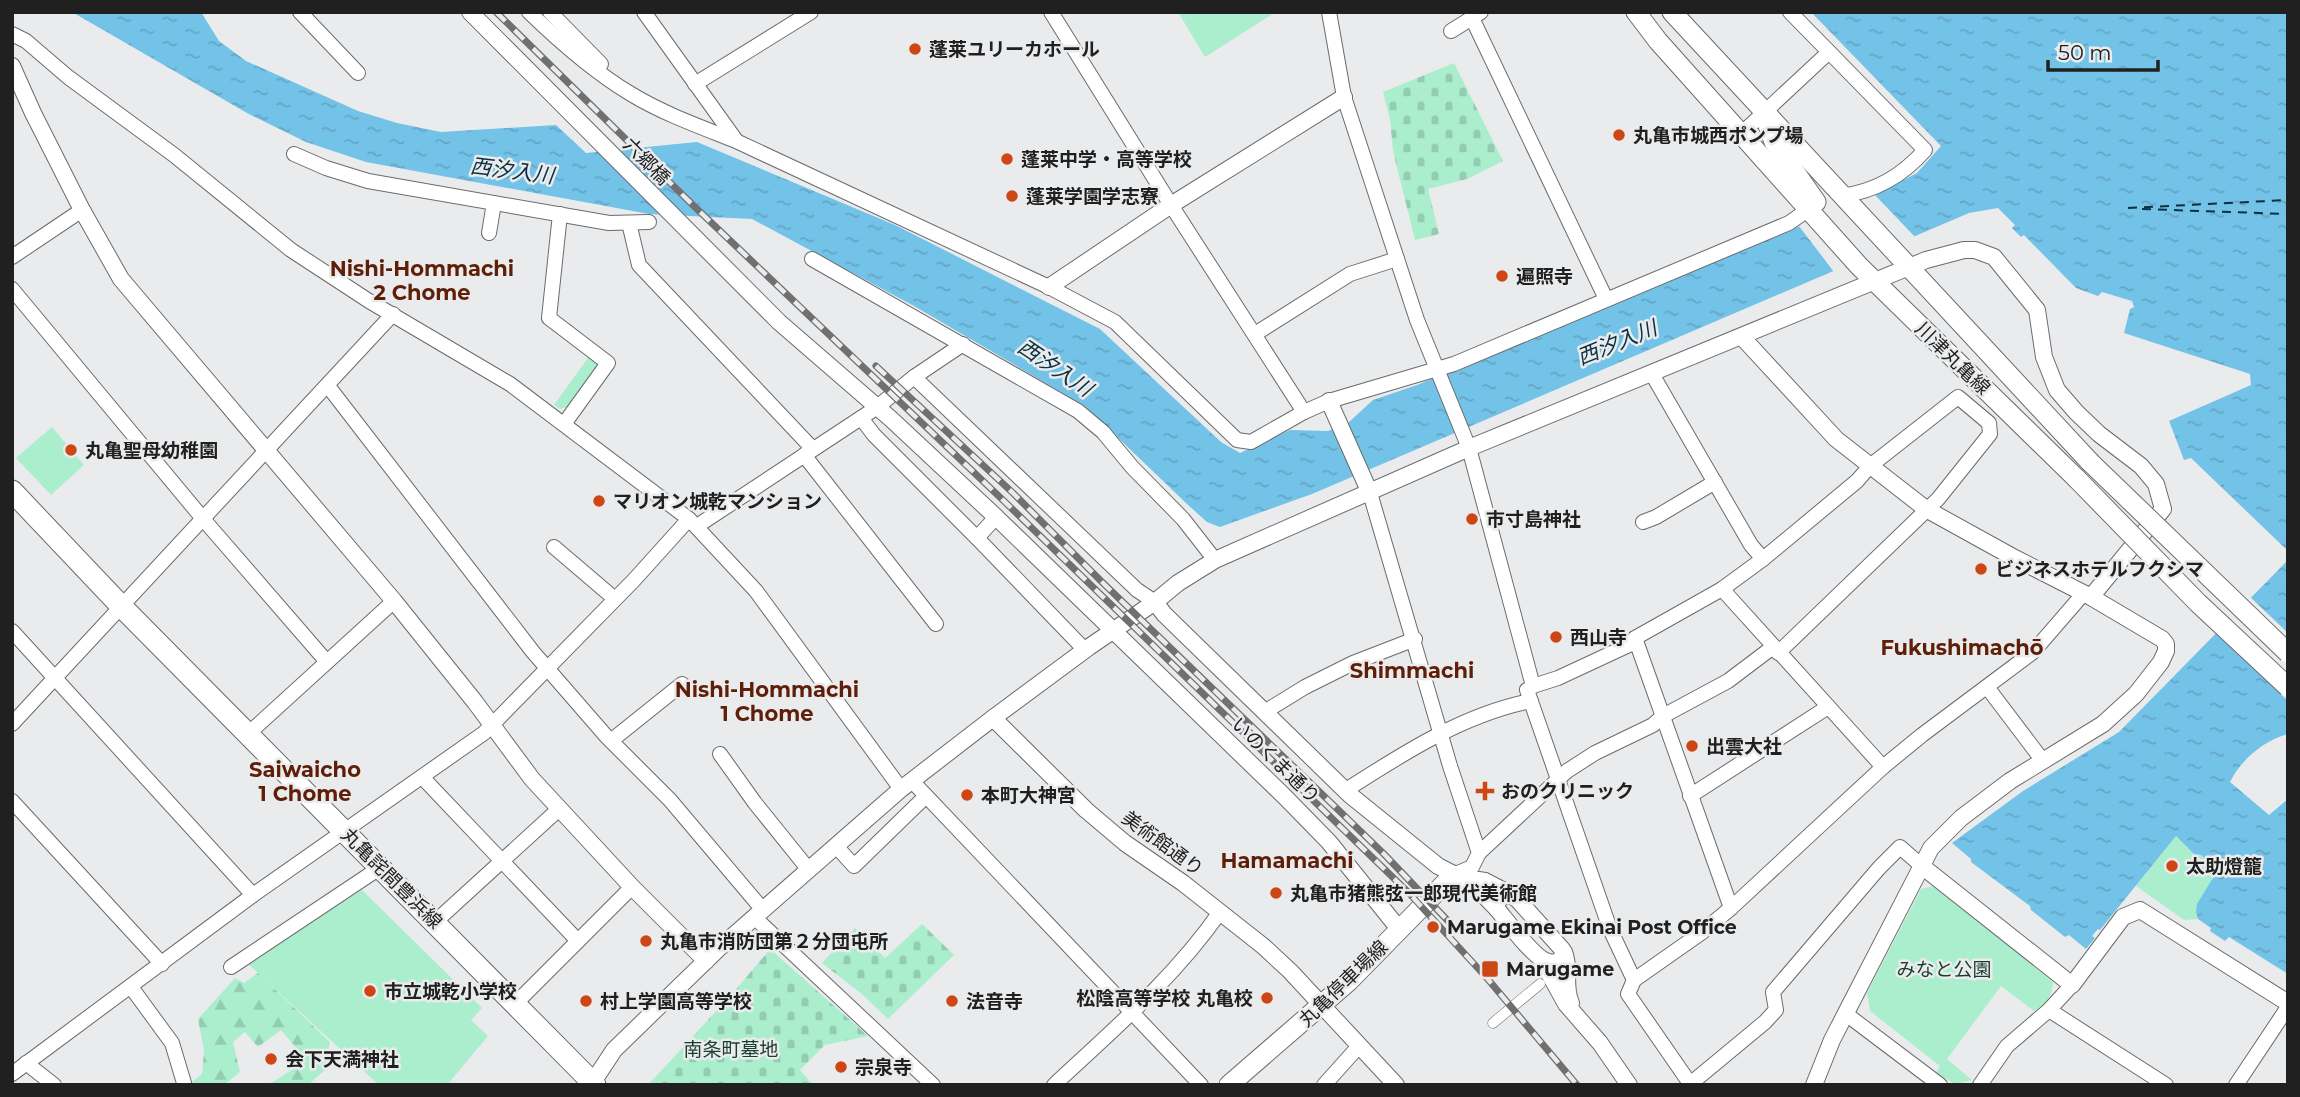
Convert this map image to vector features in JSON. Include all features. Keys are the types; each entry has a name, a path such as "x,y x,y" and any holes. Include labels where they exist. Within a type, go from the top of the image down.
{"main road":[{"name":"川津丸亀線","path":"1636,12 1658,41 1741,134 1871,272 2198,603 2288,687"},
{"name":"川津丸亀線","path":"1672,12 2090,462 2288,653"},
{"path":"1764,113 1774,142 1814,210"},
{"name":"丸亀詫間豊浜線","path":"12,491 122,607 593,1084"},
{"name":"丸亀停車場線","path":"1229,1085 1317,1001 1349,981 1452,875"}],"street":[{"path":"300,12 358,72"},
{"name":"六郷橋","path":"470,12 779,322 876,408"},
{"path":"529,12 561,44 631,94 1049,287 1115,322 1237,440 1251,442 1329,401 1454,364 1789,223 1814,210"},
{"path":"550,12 631,94"},
{"path":"644,12 736,141"},
{"path":"695,84 811,12"},
{"path":"1051,12 1304,412"},
{"path":"1329,12 1344,97 1417,320 1467,442 1532,694 1558,779 1610,929 1634,980"},
{"path":"1790,12 1926,150 1909,168 1847,201"},
{"path":"1451,31 1476,15 1606,299"},
{"path":"12,34 26,41 68,77 174,155 291,250 369,301 510,384 693,522 756,591 907,785 925,797 1202,1085"},
{"path":"1741,134 1829,52"},
{"path":"12,66 82,210 121,279 394,601 532,779 632,887 706,961"},
{"path":"1049,287 1171,205 1344,97"},
{"path":"294,154 368,181 609,223 649,222"},
{"path":"489,233 494,203"},
{"path":"12,257 82,210"},
{"path":"560,214 549,318 608,363 564,424"},
{"path":"628,223 639,265 808,452 936,624"},
{"path":"593,1084 614,1050 706,961 907,785 1111,631 1215,560 1370,493 1467,442 1652,374 1742,337 1871,272 1909,268 1926,260 1964,250 1975,250 1994,257 2036,310 2044,357 2057,390 2083,419 2141,466 2156,484 2162,509 2033,652 1883,767 1731,908 1701,933 1634,980 1628,994 1690,1084 1776,1010 1773,992 1900,847 2072,985"},
{"path":"812,259 1078,411 1103,432 1132,467 1183,519 1215,560"},
{"path":"1255,334 1350,274 1397,259"},
{"path":"12,289 204,520 327,662"},
{"path":"12,724 393,314"},
{"path":"1742,337 1836,439 1926,509 2087,595 2162,639 2166,651 2161,662 2136,694 2103,724 2010,780 1961,818 1931,848 1832,1040 1814,1085"},
{"path":"12,1074 253,895 492,725 693,522 861,418 963,344"},
{"path":"1652,374 1751,545 1763,559"},
{"path":"914,377 1137,590 1155,602 1164,614 1346,790 1452,875 1473,884 1541,959 1559,994 1600,1043 1629,1085"},
{"path":"328,386 547,667 670,800 759,913 933,1085"},
{"path":"1346,790 1442,733 1532,694 1558,678 1629,645 1635,638 1722,589 1763,559 1857,481 1870,466 1958,397 1989,423 1990,434 1938,499 1776,650 1728,681 1663,716 1653,725 1595,753 1558,779 1479,853 1472,867 1452,875"},
{"path":"1329,401 1363,472 1370,493 1450,765 1479,853"},
{"name":"いのくま通り","path":"876,408 996,517 1275,787 1329,842 1399,929"},
{"path":"861,418 874,435 1085,650"},
{"path":"1643,522 1715,482"},
{"path":"977,538 996,517"},
{"path":"554,547 615,599"},
{"path":"1722,589 1883,767"},
{"path":"248,734 394,601"},
{"path":"12,631 253,895"},
{"path":"1635,638 1731,908"},
{"path":"1266,711 1304,687 1353,663 1415,639"},
{"path":"612,740 682,684"},
{"path":"1987,687 2043,761"},
{"path":"1690,796 1828,707"},
{"name":"美術館通り","path":"993,718 1086,810 1125,843 1263,946 1395,1085"},
{"path":"720,754 809,870"},
{"path":"422,777 578,941"},
{"path":"836,846 854,866 925,797"},
{"path":"12,801 162,964"},
{"path":"435,922 559,809"},
{"path":"231,967 381,867"},
{"path":"1452,875 1485,881 1514,896 1564,952 1569,963 1566,987 1577,1015"},
{"path":"515,1004 632,887"},
{"path":"1497,909 1496,905 1501,898 1506,895 1514,896"},
{"path":"1980,1085 2007,1046 2049,1010 2072,985 2123,917 2140,910 2288,1005 2236,1085"},
{"path":"1054,1085 1133,1012 1196,946 1220,912"},
{"path":"1541,959 1557,962 1564,957 1564,952"},
{"path":"1493,1023 1539,984"},
{"path":"131,986 172,1043 184,1083"},
{"path":"2049,1010 2166,1085"},
{"path":"1846,1014 1940,1085"},
{"path":"1324,1085 1359,1046"},
{"path":"26,1063 54,1085"}],"green space":[{"path":"1178,12 1270,12 1271,15 1205,57"},
{"path":"1454,63 1503,161 1467,179 1428,189 1439,234 1415,240 1393,151 1390,119 1383,92"},
{"path":"590,355 596,360 597,368 568,407 560,409 554,405"},
{"path":"52,427 84,465 51,495 16,458"},
{"path":"2176,836 2196,856 2200,853 2215,868 2216,873 2196,912 2198,919 2184,920 2136,886"},
{"name":"みなと公園","path":"1933,886 2053,982 2048,999 2034,1011 2001,986 1947,1059 1972,1080 1955,1084 1936,1073 1940,1066 1870,1011 1867,993 1921,889"},
{"name":"市立城乾小学校","path":"362,890 482,1008 471,1020 488,1036 447,1085 379,1085 247,963"},
{"path":"922,924 954,955 888,1019 863,995 822,963 855,928 885,958"},
{"name":"南条町墓地","path":"770,949 868,1036 825,1045 800,1070 813,1085 757,1085 755,1082 752,1085 648,1085 733,993"},
{"path":"258,973 330,1042 325,1070 308,1085 268,1085 298,1066 301,1054 281,1030 258,1047 245,1032 233,1042 240,1072 224,1085 188,1085 202,1074 204,1050 198,1019 235,978 244,983"}],"water":[{"name":"西汐入川","path":"72,12 201,12 219,41 246,61 358,111 397,123 441,132 556,125 586,153 697,142 895,225 1100,329 1221,442 1240,453 1290,430 1328,431 1348,423 1373,400 1417,385 1868,198 1917,173 1941,146 1811,12 2288,12 2288,551 2191,458 2184,460 2169,421 2251,385 2250,374 2124,333 2130,309 2134,307 2132,301 2102,292 2098,296 2076,288 2024,235 2021,237 2012,228 2015,225 1998,208 1969,213 1312,494 1220,527 1207,522 1085,406 914,306 752,219 649,214 366,162 306,142 247,113"},
{"path":"2288,560 2288,734 2270,741 2254,752 2240,766 2230,782 2269,815 2288,799 2288,974 2229,937 2225,941 2198,919 2197,904 2216,873 2214,867 2200,854 2196,856 2176,836 2100,930 2092,936 2095,938 2086,949 2069,935 2065,937 2031,910 2030,906 1971,862 1971,859 1952,843 2023,791 2119,732"}],"pier":[{"path":"1874,194 1917,239 1834,272 1799,226"},
{"path":"2248,595 2288,633 2288,701 2213,631"}],"ferry route":[{"path":"2128,208 2288,200"},
{"path":"2142,209 2288,214"}],"railway":[{"path":"496,12 697,209 1408,892 1486,977 1577,1085"},
{"path":"876,366 1013,493 1384,854 1451,924"}],"place":[{"name":"蓬莱ユリーカホール","path":"915,49"},
{"name":"丸亀市城西ポンプ場","path":"1619,135"},
{"name":"蓬莱中学・高等学校","path":"1007,159"},
{"name":"蓬莱学園学志寮","path":"1012,196"},
{"name":"遍照寺","path":"1502,276"},
{"name":"丸亀聖母幼稚園","path":"71,450"},
{"name":"マリオン城乾マンション","path":"599,501"},
{"name":"市寸島神社","path":"1472,519"},
{"name":"ビジネスホテルフクシマ","path":"1981,569"},
{"name":"西山寺","path":"1556,637"},
{"name":"出雲大社","path":"1692,746"},
{"name":"おのクリニック","path":"1485,791"},
{"name":"本町大神宮","path":"967,795"},
{"name":"太助燈籠","path":"2172,866"},
{"name":"丸亀市猪熊弦一郎現代美術館","path":"1276,893"},
{"name":"Marugame Ekinai Post Office","path":"1433,927"},
{"name":"丸亀市消防団第２分団屯所","path":"646,941"},
{"name":"Marugame","path":"1490,969"},
{"name":"市立城乾小学校","path":"370,991"},
{"name":"松陰高等学校 丸亀校","path":"1267,998"},
{"name":"村上学園高等学校","path":"586,1001"},
{"name":"法音寺","path":"952,1001"},
{"name":"会下天満神社","path":"271,1059"},
{"name":"宗泉寺","path":"841,1067"}],"district":[{"name":"Nishi-Hommachi 2 Chome","path":"422,281"},
{"name":"Fukushimachō","path":"1962,648"},
{"name":"Shimmachi","path":"1412,671"},
{"name":"Nishi-Hommachi 1 Chome","path":"767,702"},
{"name":"Saiwaicho 1 Chome","path":"305,782"},
{"name":"Hamamachi","path":"1287,861"}]}
